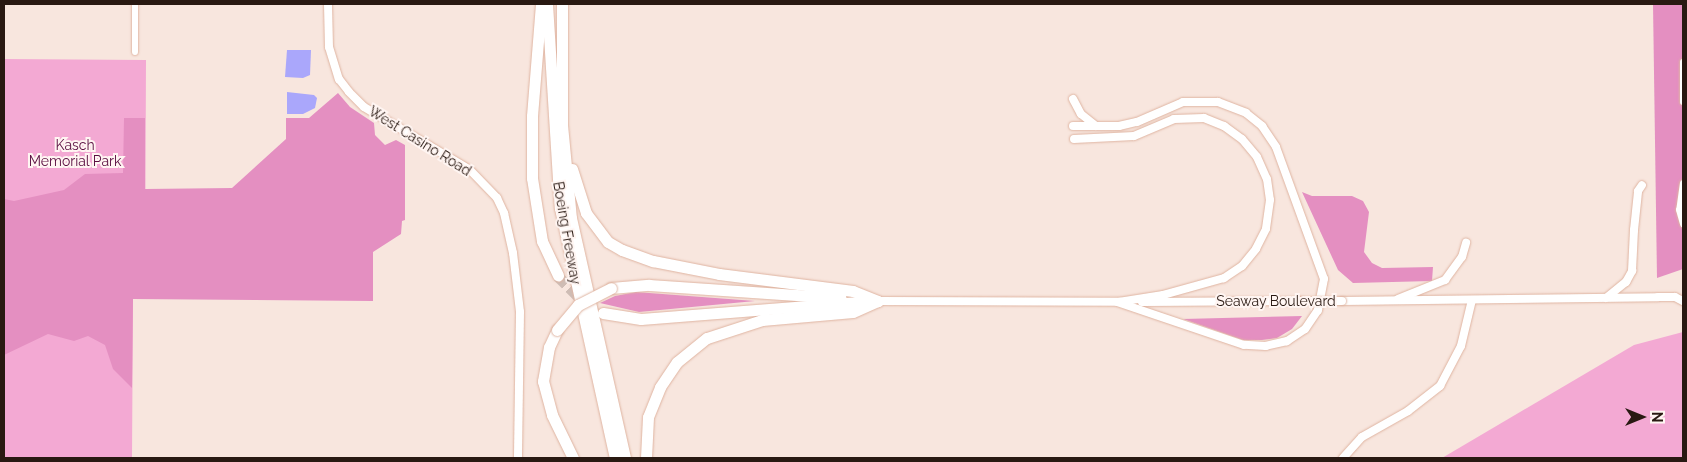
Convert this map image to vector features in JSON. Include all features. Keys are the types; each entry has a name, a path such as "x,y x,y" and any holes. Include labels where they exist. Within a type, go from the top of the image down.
{"highway":[{"path":"541,4 532,116 532,178 542,241 558,276"},
{"name":"Boeing Freeway","path":"548,4 560,208 615,458"},
{"name":"Boeing Freeway","path":"562,4 564,80 562,125 571,218 625,458"},
{"path":"564,80 574,183 586,213 608,242 622,250 654,261 779,284 853,291 878,300"},
{"path":"573,458 552,415 543,381 549,347 557,330 578,306 611,288 649,285 878,300"},
{"path":"604,312 641,319 878,300"},
{"path":"646,458 648,417 660,387 678,362 707,338 762,320 853,312 878,300"}],"street":[{"path":"134,52 135,4"},
{"name":"West Casino Road","path":"328,4 329,47 339,79 349,92 364,107 470,170 497,198 504,213 519,299 518,458"},
{"path":"1683,62 1683,102"},
{"path":"1073,99 1081,114 1096,126"},
{"path":"1073,126 1128,124 1183,102 1208,100 1227,104 1253,118 1267,131 1276,147 1324,279 1318,310 1305,329 1287,341 1266,346 1244,345 1117,302"},
{"path":"1074,139 1134,136 1174,119 1204,118 1224,126 1242,139 1257,157 1267,179 1270,200 1266,229 1256,249 1242,266 1224,278 1191,288 1117,302"},
{"path":"1683,183 1679,210 1683,224"},
{"path":"1606,298 1626,282 1632,271 1638,191 1642,185"},
{"path":"1391,301 1445,280 1462,257 1466,243"},
{"path":"1675,297 1683,292"},
{"name":"Seaway Boulevard","path":"878,300 1117,302 1391,301 1675,297 1683,301"},
{"path":"1343,458 1362,437 1408,412 1440,386 1461,346 1472,300"}],"green space":[{"name":"Kasch Memorial Park","path":"4,59 146,60 145,299 133,299 132,458 4,458"},
{"path":"1683,332 1683,458 1442,458 1634,345"}],"shaded area":[{"path":"1653,4 1683,4 1683,269 1657,278"},
{"path":"287,50 311,50 310,75 303,78 285,77"},
{"path":"287,92 314,95 317,98 315,108 303,114 287,114"},
{"path":"338,93 350,107 374,123 375,135 385,145 396,140 405,145 405,220 402,221 401,234 373,252 373,301 133,299 132,388 113,369 105,345 88,336 74,341 48,334 4,355 4,199 14,201 64,190 85,174 123,173 124,118 145,118 145,189 232,188 286,139 286,118 309,118"},
{"path":"1302,192 1312,196 1352,196 1363,201 1369,212 1364,252 1372,263 1382,268 1433,267 1432,281 1353,283 1338,270"},
{"path":"636,292 755,301 639,312 600,303 615,296"},
{"path":"1302,316 1292,329 1277,338 1262,340 1243,340 1183,319"}],"tunnel":[{"path":"558,276 585,303"}]}
